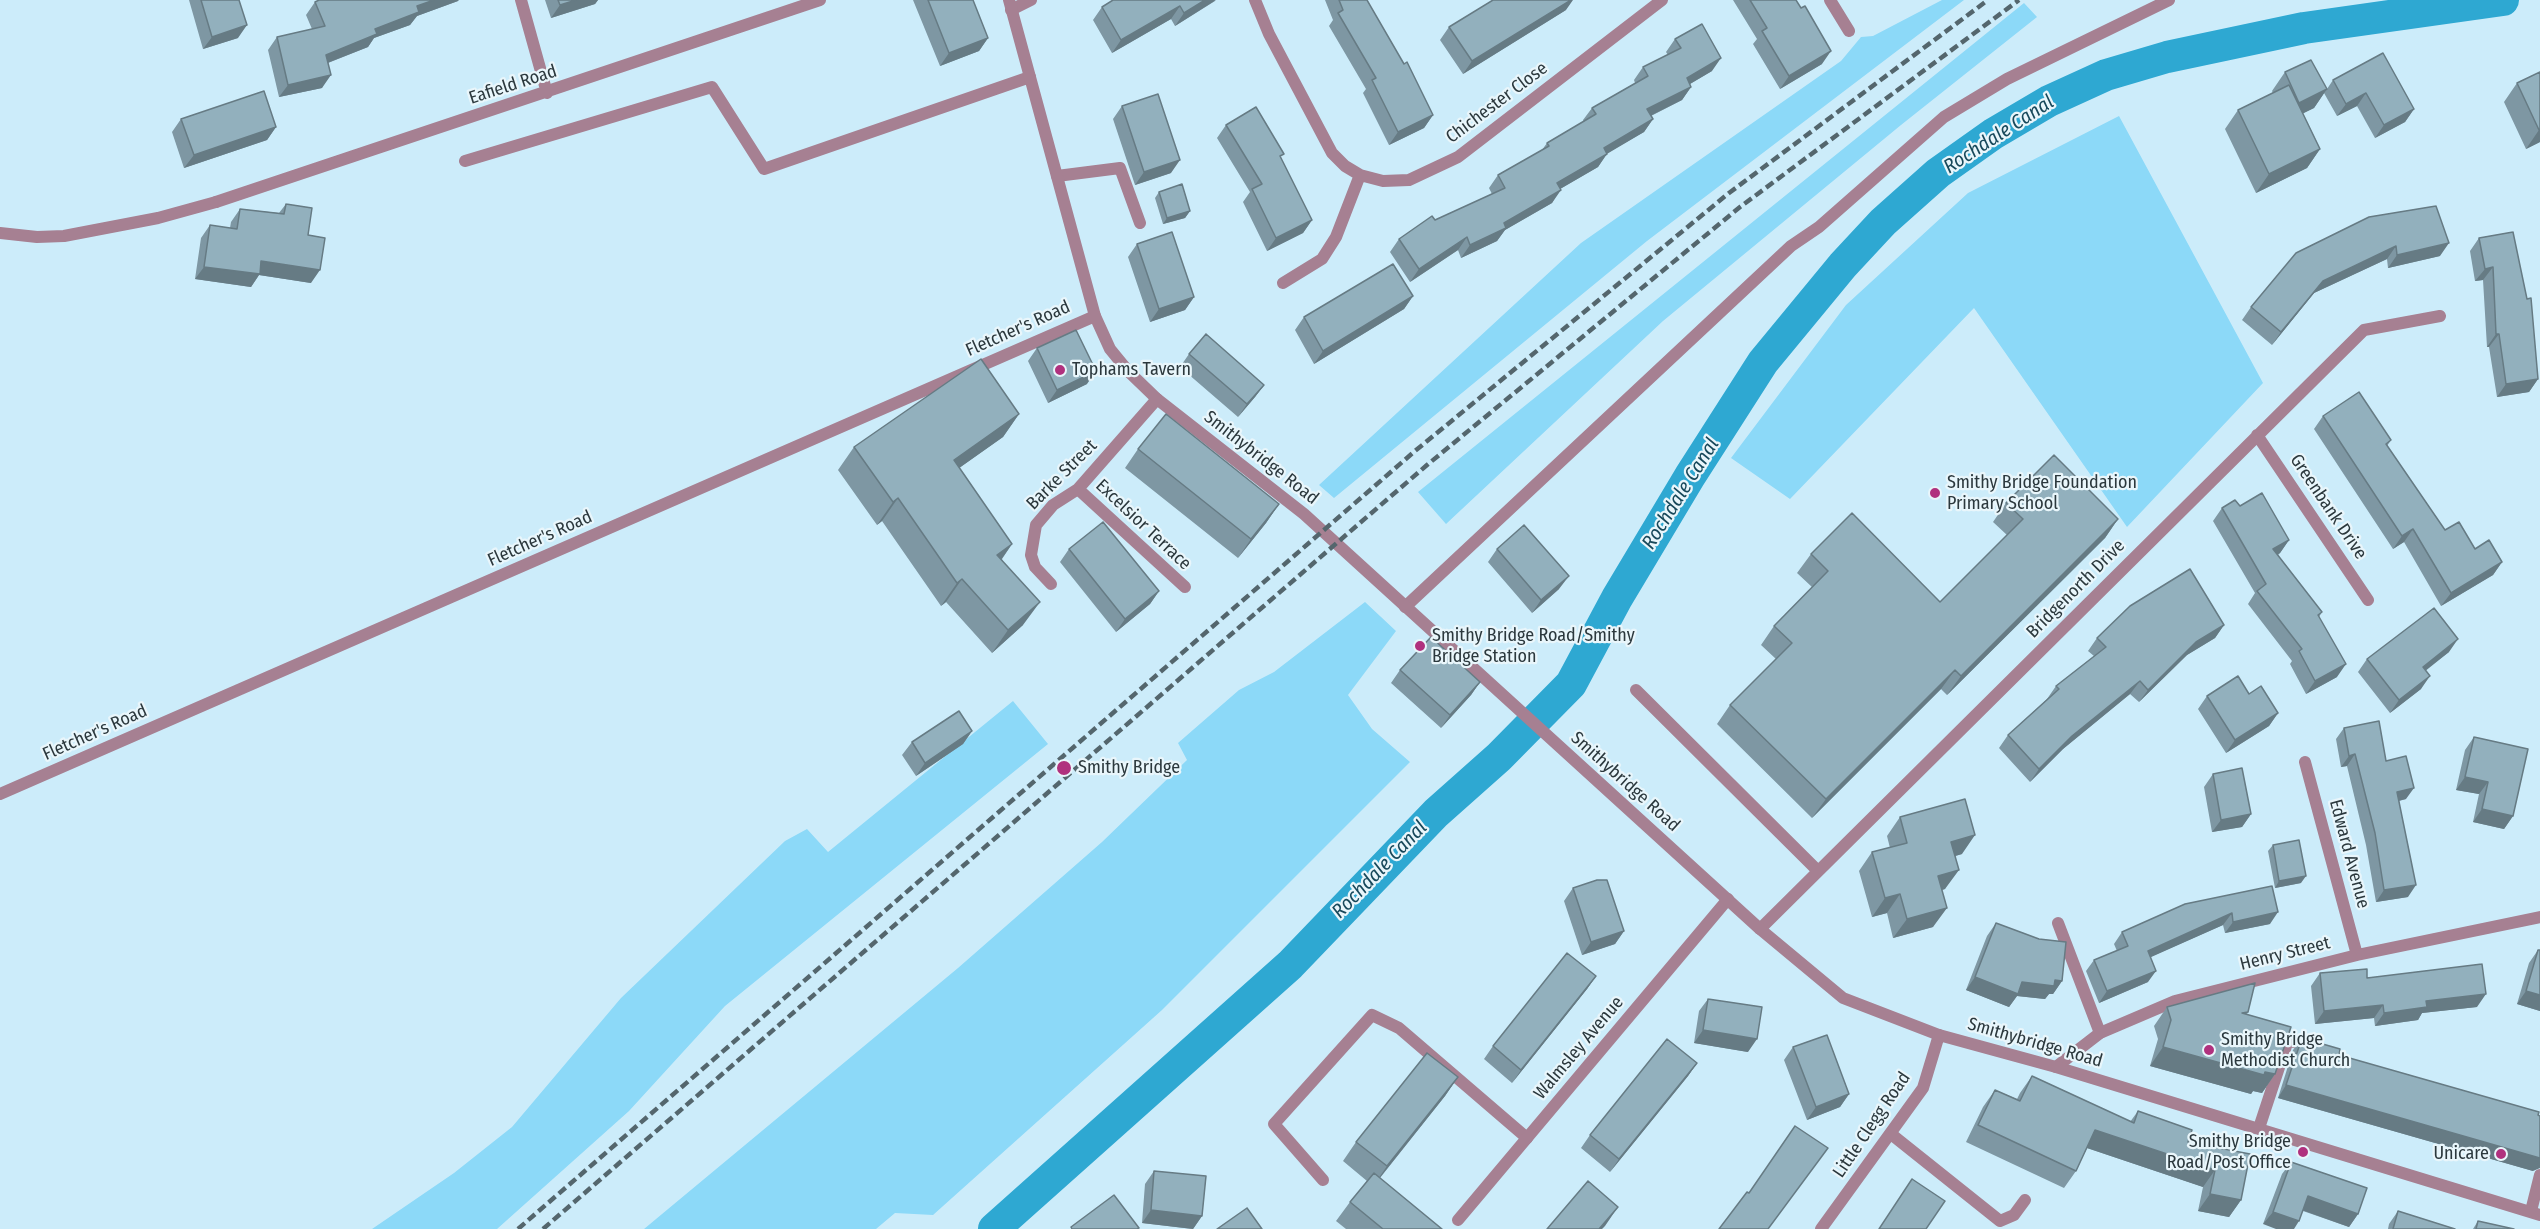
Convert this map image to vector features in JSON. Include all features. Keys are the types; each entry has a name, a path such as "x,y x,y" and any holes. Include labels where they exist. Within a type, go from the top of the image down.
{"street":[{"path":"521,0 547,93"},
{"name":"Eafield Road","path":"0,233 28,237 64,236 158,218 216,202 820,0"},
{"path":"1010,5 1031,0"},
{"name":"Chichester Close","path":"1255,0 1269,34 1332,153 1345,166 1360,175 1383,181 1410,180 1458,157 1662,0"},
{"path":"1830,0 1848,31"},
{"path":"1405,607 1791,246 1819,227 1944,117 2026,70 2169,0"},
{"name":"Smithybridge Road","path":"1010,5 1095,316 1110,349 1157,399 1304,514 1760,929 1843,998 1939,1035 2056,1067 2535,1213"},
{"path":"465,161 712,87 764,169 1030,77"},
{"path":"1057,177 1120,168 1140,223"},
{"path":"1283,283 1322,259 1335,237 1360,175"},
{"name":"Bridgenorth Drive","path":"1760,929 2364,330 2440,315"},
{"name":"Fletcher's Road","path":"0,794 1095,316"},
{"name":"Barke Street","path":"1051,585 1035,567 1031,555 1036,525 1053,505 1078,489 1157,399"},
{"name":"Greenbank Drive","path":"2257,435 2368,600"},
{"name":"Excelsior Terrace","path":"1078,489 1185,587"},
{"path":"1636,690 1817,870"},
{"name":"Edward Avenue","path":"2305,762 2357,955"},
{"name":"Walmsley Avenue","path":"1458,1220 1728,899"},
{"name":"Henry Street","path":"2056,1067 2100,1033 2175,1001 2357,955 2540,917"},
{"path":"2058,923 2100,1033"},
{"path":"1323,1180 1274,1124 1372,1016 1400,1029 1527,1138"},
{"name":"Little Clegg Road","path":"1821,1229 1923,1088 1939,1035"},
{"path":"2259,1128 2288,1040 2331,1053"},
{"path":"1890,1134 2000,1221 2013,1215 2025,1200"},
{"path":"2535,1213 2540,1175"}],"shaded area":[{"path":"1942,0 1964,0 1647,241 1334,498 1319,485 1581,243 1841,61 1861,37 1873,36"},
{"path":"2024,3 2037,17 1901,125 1663,321 1446,524 1418,492"},
{"path":"2119,116 2263,383 2127,527 1974,308 1790,499 1731,458 1846,305 1968,193"},
{"path":"1365,602 1396,631 1348,695 1372,729 1410,762 1162,1010 933,1215 895,1213 876,1229 644,1229 958,968 1102,842 1187,760 1178,743 1239,690 1274,672"},
{"path":"1013,701 1048,744 725,1006 629,1111 497,1229 372,1229 454,1173 512,1127 621,998 785,841 807,829 828,852"}],"building":[{"path":"201,0 239,0 247,25 212,37"},
{"path":"319,0 434,0 417,6 419,12 375,29 377,34 326,55 331,75 288,85 277,37 325,26 315,2"},
{"path":"558,0 576,0 560,5"},
{"path":"928,0 973,0 988,38 949,53"},
{"path":"1113,0 1205,0 1184,13 1180,6 1121,40 1102,7"},
{"path":"1339,0 1367,0 1404,64 1407,62 1433,115 1398,132 1372,80 1376,78 1338,13 1343,10"},
{"path":"1493,0 1571,0 1472,61 1449,27"},
{"path":"1750,0 1796,0 1801,8 1805,6 1831,51 1789,76 1762,31 1767,28"},
{"path":"1702,24 1721,58 1687,78 1691,87 1647,109 1653,119 1604,148 1607,154 1557,183 1561,190 1504,223 1506,228 1470,245 1467,237 1419,269 1399,239 1432,216 1435,220 1505,188 1498,175 1549,146 1547,143 1596,114 1592,108 1648,76 1643,67 1681,48 1675,39"},
{"path":"2383,53 2414,109 2384,125 2366,93 2346,104 2333,80"},
{"path":"2311,60 2327,89 2299,103 2285,72"},
{"path":"2540,72 2540,129 2539,130 2517,83"},
{"path":"2289,85 2320,149 2269,174 2238,110"},
{"path":"264,91 276,127 194,155 181,119"},
{"path":"1158,94 1180,160 1144,172 1122,106"},
{"path":"1256,107 1284,154 1280,156 1312,220 1276,238 1252,189 1262,184 1226,125"},
{"path":"1182,184 1190,211 1167,218 1159,192"},
{"path":"286,204 312,208 308,235 325,238 320,270 261,261 260,274 204,267 210,225 237,229 240,209 284,214"},
{"path":"2436,206 2449,243 2397,255 2396,246 2323,281 2281,332 2251,307 2296,253 2369,217"},
{"path":"1172,232 1194,297 1159,309 1137,244"},
{"path":"2513,232 2527,299 2531,298 2538,379 2506,384 2499,334 2496,334 2493,267 2485,269 2479,238"},
{"path":"1393,264 1413,296 1323,351 1304,317"},
{"path":"1076,330 1096,371 1057,390 1037,348"},
{"path":"1206,334 1264,385 1247,404 1189,354"},
{"path":"981,359 1019,414 954,460 1012,544 997,555 1040,602 1008,630 962,579 957,583 898,498 893,502 854,447"},
{"path":"2359,392 2391,440 2386,444 2445,530 2459,522 2475,549 2489,540 2502,562 2451,593 2413,529 2402,536 2323,416"},
{"path":"1166,414 1279,504 1251,539 1138,449"},
{"path":"2054,455 2118,519 1961,676 1955,670 1826,799 1730,705 1792,643 1774,626 1828,571 1811,554 1852,513 1940,602 2023,519 2006,503"},
{"path":"2262,493 2289,540 2273,549 2322,612 2318,615 2346,664 2315,681 2299,651 2302,649 2257,591 2266,584 2222,508 2235,500 2240,506"},
{"path":"1103,522 1159,591 1125,619 1069,549"},
{"path":"1524,525 1569,576 1541,600 1497,549"},
{"path":"2190,569 2224,625 2196,642 2148,690 2140,681 2072,736 2039,769 2008,735 2059,689 2056,686 2106,647 2097,638 2130,606"},
{"path":"2434,608 2458,639 2423,667 2430,676 2399,700 2367,659"},
{"path":"1431,637 1480,682 1450,715 1400,670"},
{"path":"2238,676 2249,694 2261,686 2278,713 2235,740 2207,696"},
{"path":"959,711 972,731 925,763 912,742"},
{"path":"2379,721 2386,761 2406,756 2414,788 2397,792 2416,885 2384,890 2375,833 2355,754 2349,756 2344,728"},
{"path":"2474,737 2528,749 2513,816 2482,809 2488,782 2465,777"},
{"path":"2242,768 2251,814 2221,820 2213,774"},
{"path":"1965,799 1975,835 1951,842 1959,870 1938,876 1947,908 1907,919 1900,894 1885,898 1872,852 1907,843 1900,817"},
{"path":"2299,840 2306,876 2279,881 2273,845"},
{"path":"1597,880 1607,880 1624,931 1591,942 1573,888"},
{"path":"2272,886 2278,912 2233,922 2232,913 2148,951 2156,971 2107,991 2094,960 2128,946 2122,932 2185,904"},
{"path":"1996,923 2039,939 2066,942 2062,981 2055,980 2054,986 2022,982 2018,994 1975,977"},
{"path":"2538,950 2540,950 2540,995 2526,991"},
{"path":"1567,953 1596,976 1521,1070 1493,1046"},
{"path":"2482,964 2486,994 2426,1001 2427,1007 2384,1013 2383,1005 2324,1011 2320,973 2367,969 2367,978"},
{"path":"2255,983 2248,1012 2242,1013 2291,1027 2275,1074 2265,1072 2264,1075 2163,1047 2171,1020 2167,1007"},
{"path":"1708,999 1762,1007 1757,1039 1703,1030"},
{"path":"1827,1035 1849,1094 1816,1107 1793,1047"},
{"path":"2302,1038 2340,1049 2339,1055 2539,1112 2540,1158 2286,1085"},
{"path":"1667,1039 1697,1063 1619,1159 1590,1135"},
{"path":"1427,1053 1458,1077 1387,1166 1356,1142"},
{"path":"2032,1076 2134,1123 2138,1111 2192,1130 2188,1142 2250,1154 2241,1200 2210,1194 2215,1170 2095,1130 2076,1171 1978,1125 1995,1090 2020,1101"},
{"path":"1795,1126 1828,1148 1768,1229 1719,1229 1747,1192 1749,1193"},
{"path":"2291,1162 2367,1188 2358,1214 2308,1196 2299,1221 2273,1212"},
{"path":"1154,1171 1206,1176 1202,1216 1151,1210"},
{"path":"1374,1173 1442,1229 1383,1229 1350,1202"},
{"path":"1912,1179 1945,1201 1926,1229 1879,1229"},
{"path":"1588,1181 1618,1207 1599,1229 1547,1229"},
{"path":"1114,1195 1139,1228 1072,1229 1071,1227"},
{"path":"1247,1208 1262,1229 1217,1229"},
{"path":"2398,1211 2455,1229 2393,1229"},
{"path":"2478,1221 2514,1229 2476,1229"}],"waterway":[{"name":"Rochdale Canal","path":"994,1229 1290,965 1436,813 1499,757 1571,684 1617,598 1690,476 1763,362 1843,265 1883,222 1938,173 1993,134 2049,101 2106,75 2167,57 2304,28 2503,0"}],"railway":[{"path":"518,1229 1415,451 1729,193 1988,0"},
{"path":"543,1229 1427,465 1740,207 2019,0"}],"place":[{"name":"Tophams Tavern","path":"1060,370"},
{"name":"Smithy Bridge Foundation Primary School","path":"1935,493"},
{"name":"Smithy Bridge Road/Smithy Bridge Station","path":"1420,646"},
{"name":"Smithy Bridge","path":"1064,768"},
{"name":"Smithy Bridge Methodist Church","path":"2209,1050"},
{"name":"Smithy Bridge Road/Post Office","path":"2303,1152"},
{"name":"Unicare","path":"2501,1154"}]}
